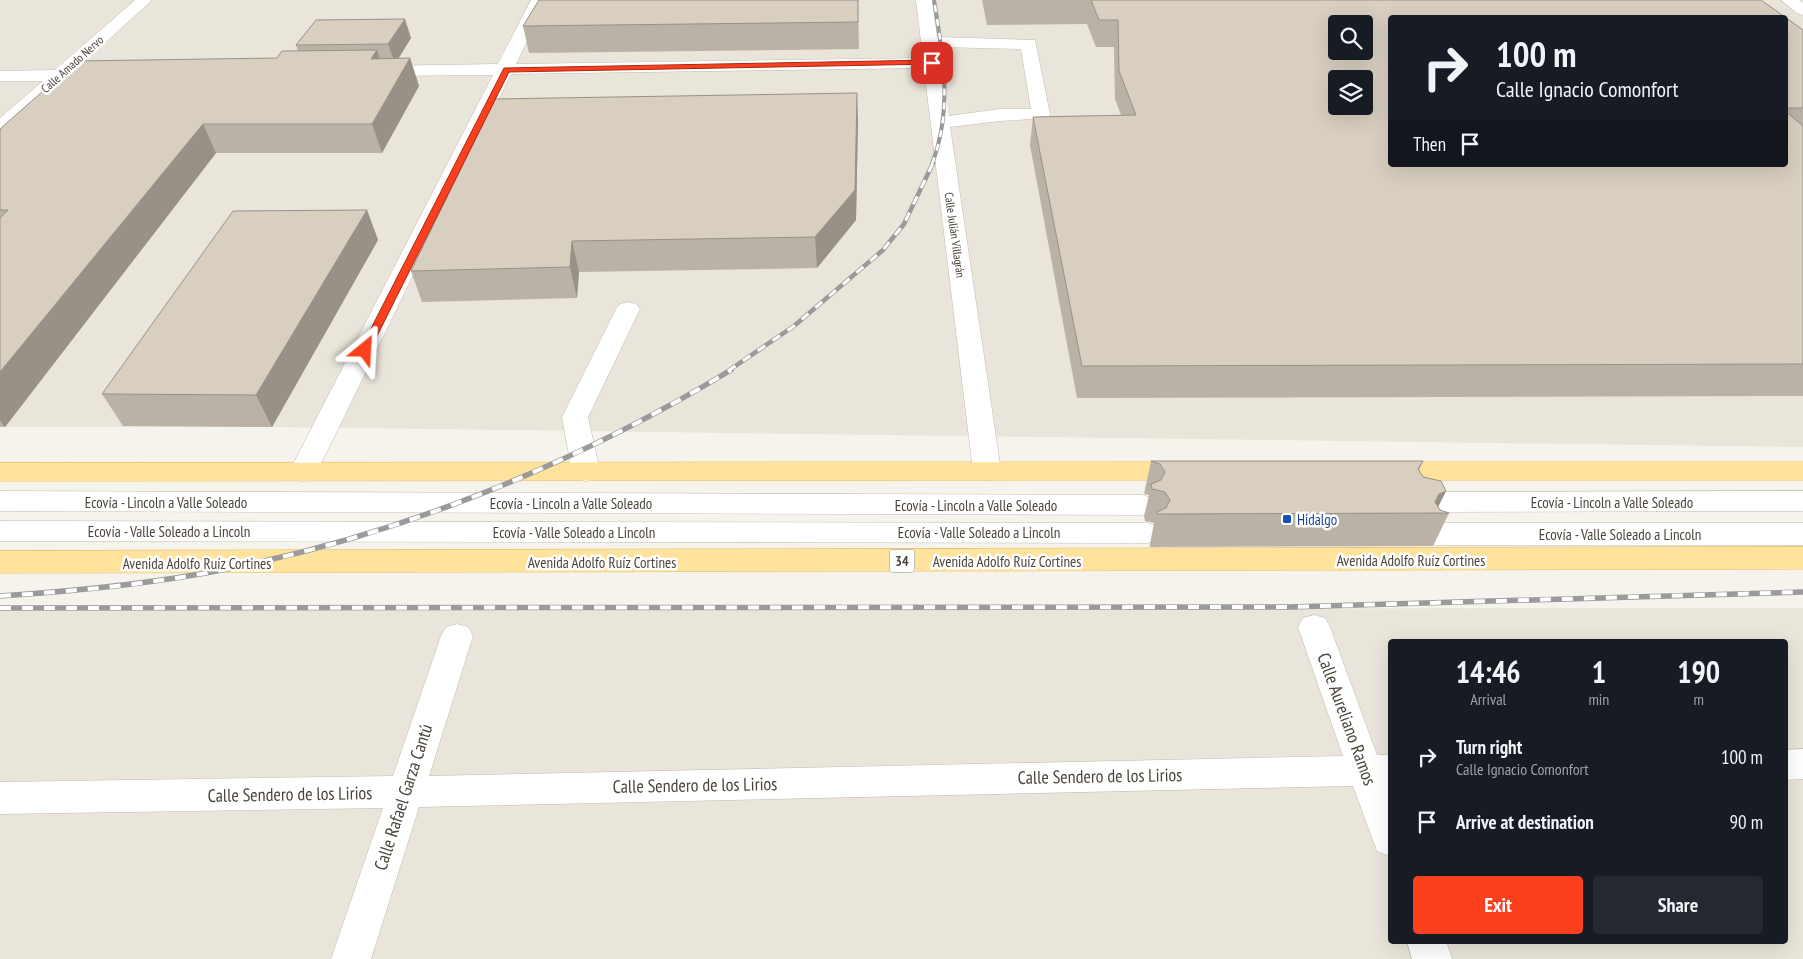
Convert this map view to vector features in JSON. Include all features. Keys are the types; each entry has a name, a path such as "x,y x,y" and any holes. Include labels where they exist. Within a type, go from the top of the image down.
{"main road":[{"path":"0,472 1216,471"},
{"path":"1355,471 1803,471"},
{"name":"Avenida Adolfo Ruíz Cortines","path":"0,562 1803,558"}],"street":[{"name":"Calle Amado Nervo","path":"0,128 144,0"},
{"path":"303,472 506,70 539,0"},
{"name":"Calle Julián Villagrán","path":"924,0 987,471"},
{"path":"1789,0 1803,10"},
{"path":"930,42 1029,44 1041,114 1000,115 940,123"},
{"path":"358,71 932,63"},
{"path":"0,76 110,74"},
{"path":"586,472 575,417 628,310"},
{"name":"Ecovía - Lincoln a Valle Soleado","path":"0,501 1142,505"},
{"name":"Ecovía - Lincoln a Valle Soleado","path":"1420,502 1803,501"},
{"name":"Ecovía - Valle Soleado a Lincoln","path":"0,531 1148,533"},
{"name":"Ecovía - Valle Soleado a Lincoln","path":"1436,534 1803,534"},
{"name":"Calle Aureliano Ramos","path":"1314,627 1378,770 1388,828"},
{"name":"Calle Rafael Garza Cantú","path":"350,959 404,792 458,636"},
{"path":"1788,765 1803,764"},
{"name":"Calle Sendero de los Lirios","path":"0,798 404,792 1378,770"},
{"path":"1427,944 1432,959"}],"shaded area":[{"path":"0,0 1803,0 1803,447 272,427 0,427"},
{"path":"1803,608 1803,959 0,959 0,610"}],"building":[{"path":"539,0 858,0 858,22 523,26"},
{"path":"1091,0 1761,0 1782,15 1388,15 1388,167 1788,167 1788,114 1803,126 1803,364 1082,366 1033,117 1136,115 1119,71 1118,20 1099,20"},
{"path":"405,19 388,44 296,45 316,20"},
{"path":"1788,19 1803,30 1803,108 1788,108"},
{"path":"377,50 371,59 410,58 372,124 203,124 0,372 0,218 8,210 0,210 0,129 77,61 277,58 282,51"},
{"path":"857,93 855,190 815,237 572,241 570,267 411,271 495,99"},
{"path":"367,210 256,395 102,394 233,211"},
{"path":"1151,461 1423,461 1418,469 1423,477 1441,481 1446,491 1439,494 1435,502 1440,510 1449,513 1157,514 1157,512 1166,508 1170,500 1165,492 1152,489 1151,484 1161,480 1165,472 1160,464"}],"railway":[{"path":"932,164 942,123 944,103 943,62 934,0"},
{"path":"728,371 794,326 883,250 904,224 933,163"},
{"path":"0,596 57,592 171,579 293,554 359,536 424,515 551,465 672,404 731,370"},
{"path":"0,608 1290,607 1803,592"}],"place":[{"name":"Hidalgo","path":"1287,519"}],"route":[{"path":"365,350 506,70 932,63"}]}
